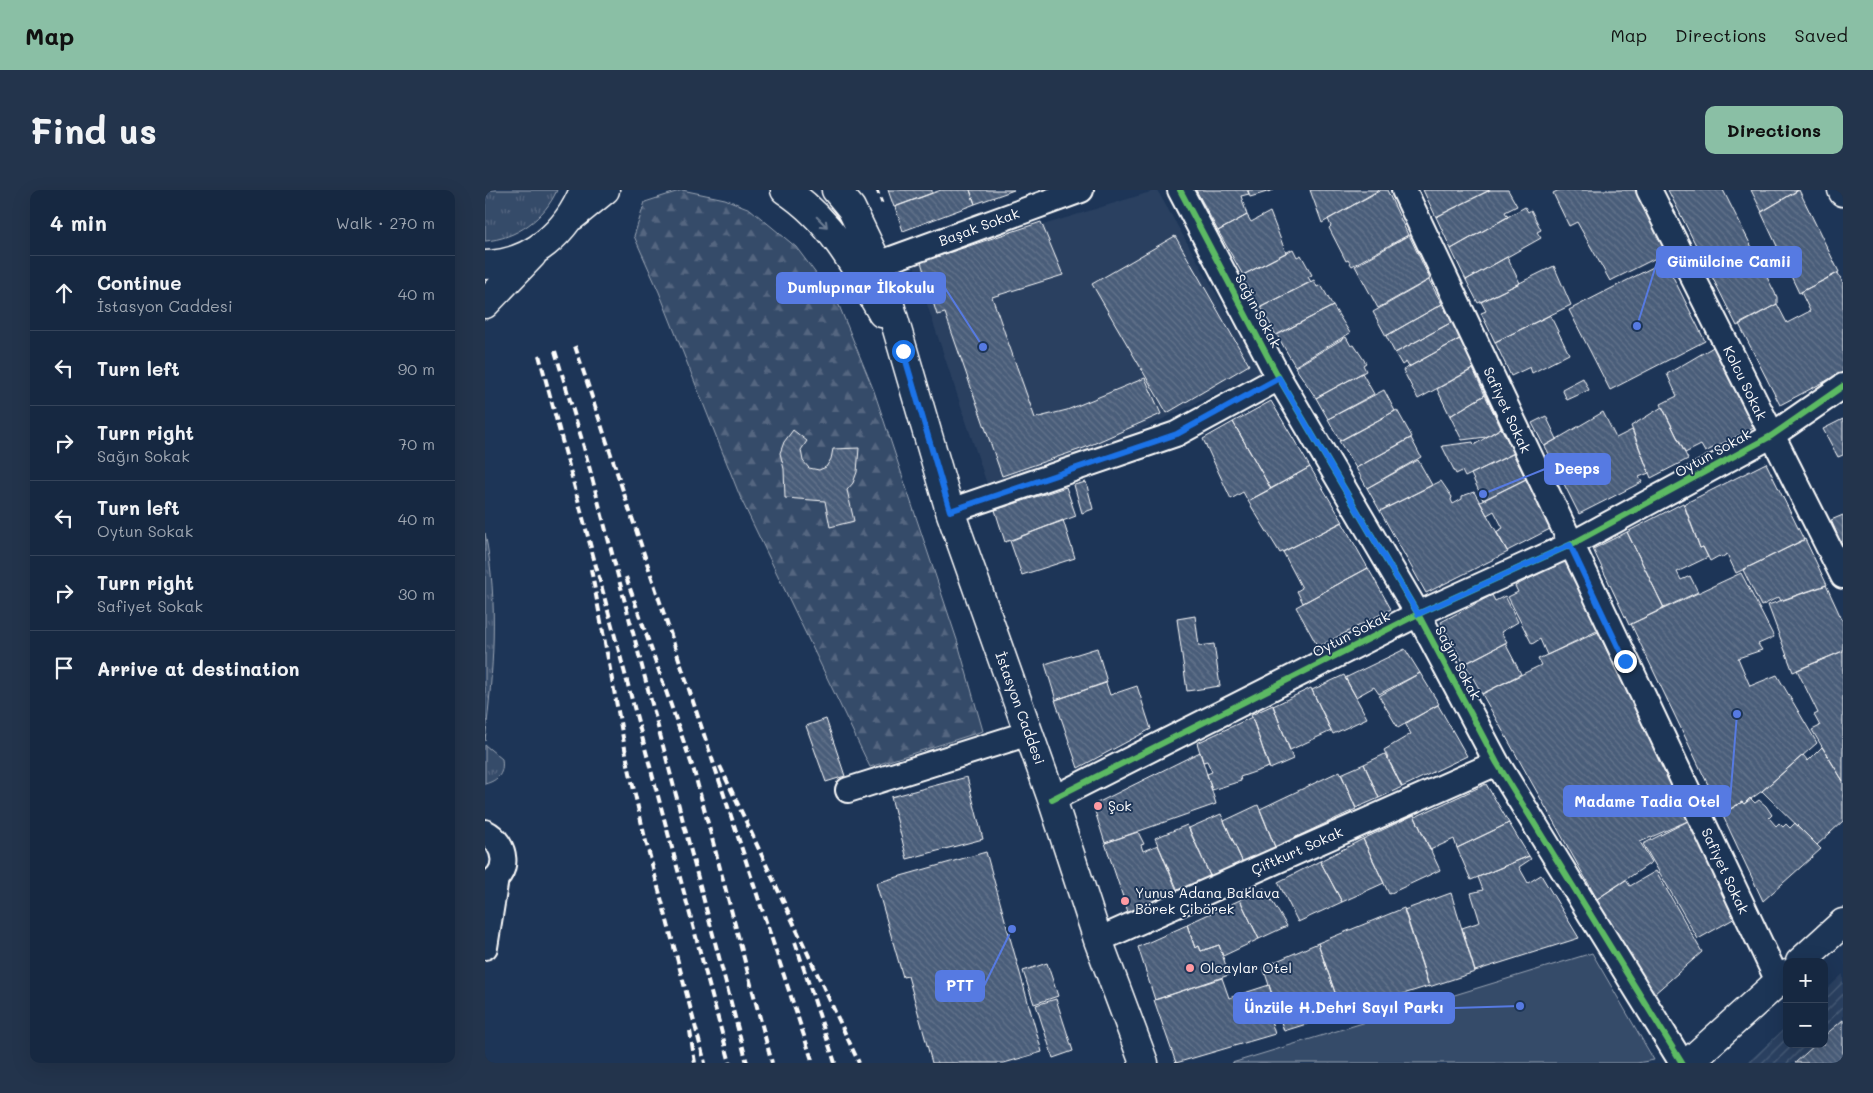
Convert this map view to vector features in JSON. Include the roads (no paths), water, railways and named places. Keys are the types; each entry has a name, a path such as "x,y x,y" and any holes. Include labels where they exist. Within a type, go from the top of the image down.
{"main road":[{"path":"485,265 509,261 538,248 555,236 568,220 584,190"},
{"path":"568,220 605,190"},
{"path":"785,190 799,199 827,228 851,259 903,351"},
{"path":"836,190 851,208 878,264 903,351"},
{"path":"485,304 538,248"},
{"name":"İstasyon Caddesi","path":"903,351 950,511 1052,799 1098,940 1144,1063"},
{"path":"1804,958 1843,923"},
{"path":"1688,1063 1783,978"}],"street":[{"name":"Başak Sokak","path":"878,264 1081,190"},
{"name":"Sağın Sokak","path":"1179,190 1279,378 1418,614 1497,763 1682,1063"},
{"name":"Safiyet Sokak","path":"1404,190 1570,545 1783,978"},
{"name":"Kolcu Sokak","path":"1649,190 1843,576"},
{"path":"950,511 1177,434 1279,378"},
{"name":"Oytun Sokak","path":"1052,799 1418,614 1570,545 1771,436 1843,386"},
{"path":"848,790 1029,733"},
{"name":"Çiftkurt Sokak","path":"1098,940 1497,763"},
{"path":"485,832 499,842 503,851 502,870 491,881 485,947"}],"railway":[{"path":"575,346 813,1063"},
{"path":"555,351 582,440 747,1063"},
{"path":"539,355 730,1063"},
{"path":"591,569 628,764 645,838 705,1063"},
{"path":"626,577 694,771 772,1063"},
{"path":"720,766 859,1063"},
{"path":"795,942 835,1063"},
{"path":"690,1031 695,1063"}],"place":[{"name":"Gümülcine Camii","path":"1637,326"},
{"name":"Dumlupınar İlkokulu","path":"983,347"},
{"name":"Deeps","path":"1483,494"},
{"name":"Madame Tadia Otel","path":"1737,714"},
{"name":"Şok","path":"1098,806"},
{"name":"Yunus Adana Baklava Börek Çibörek","path":"1125,901"},
{"name":"PTT","path":"1012,929"},
{"name":"Olcaylar Otel","path":"1190,968"},
{"name":"Ünzüle H.Dehri Sayıl Parkı","path":"1520,1006"}]}
